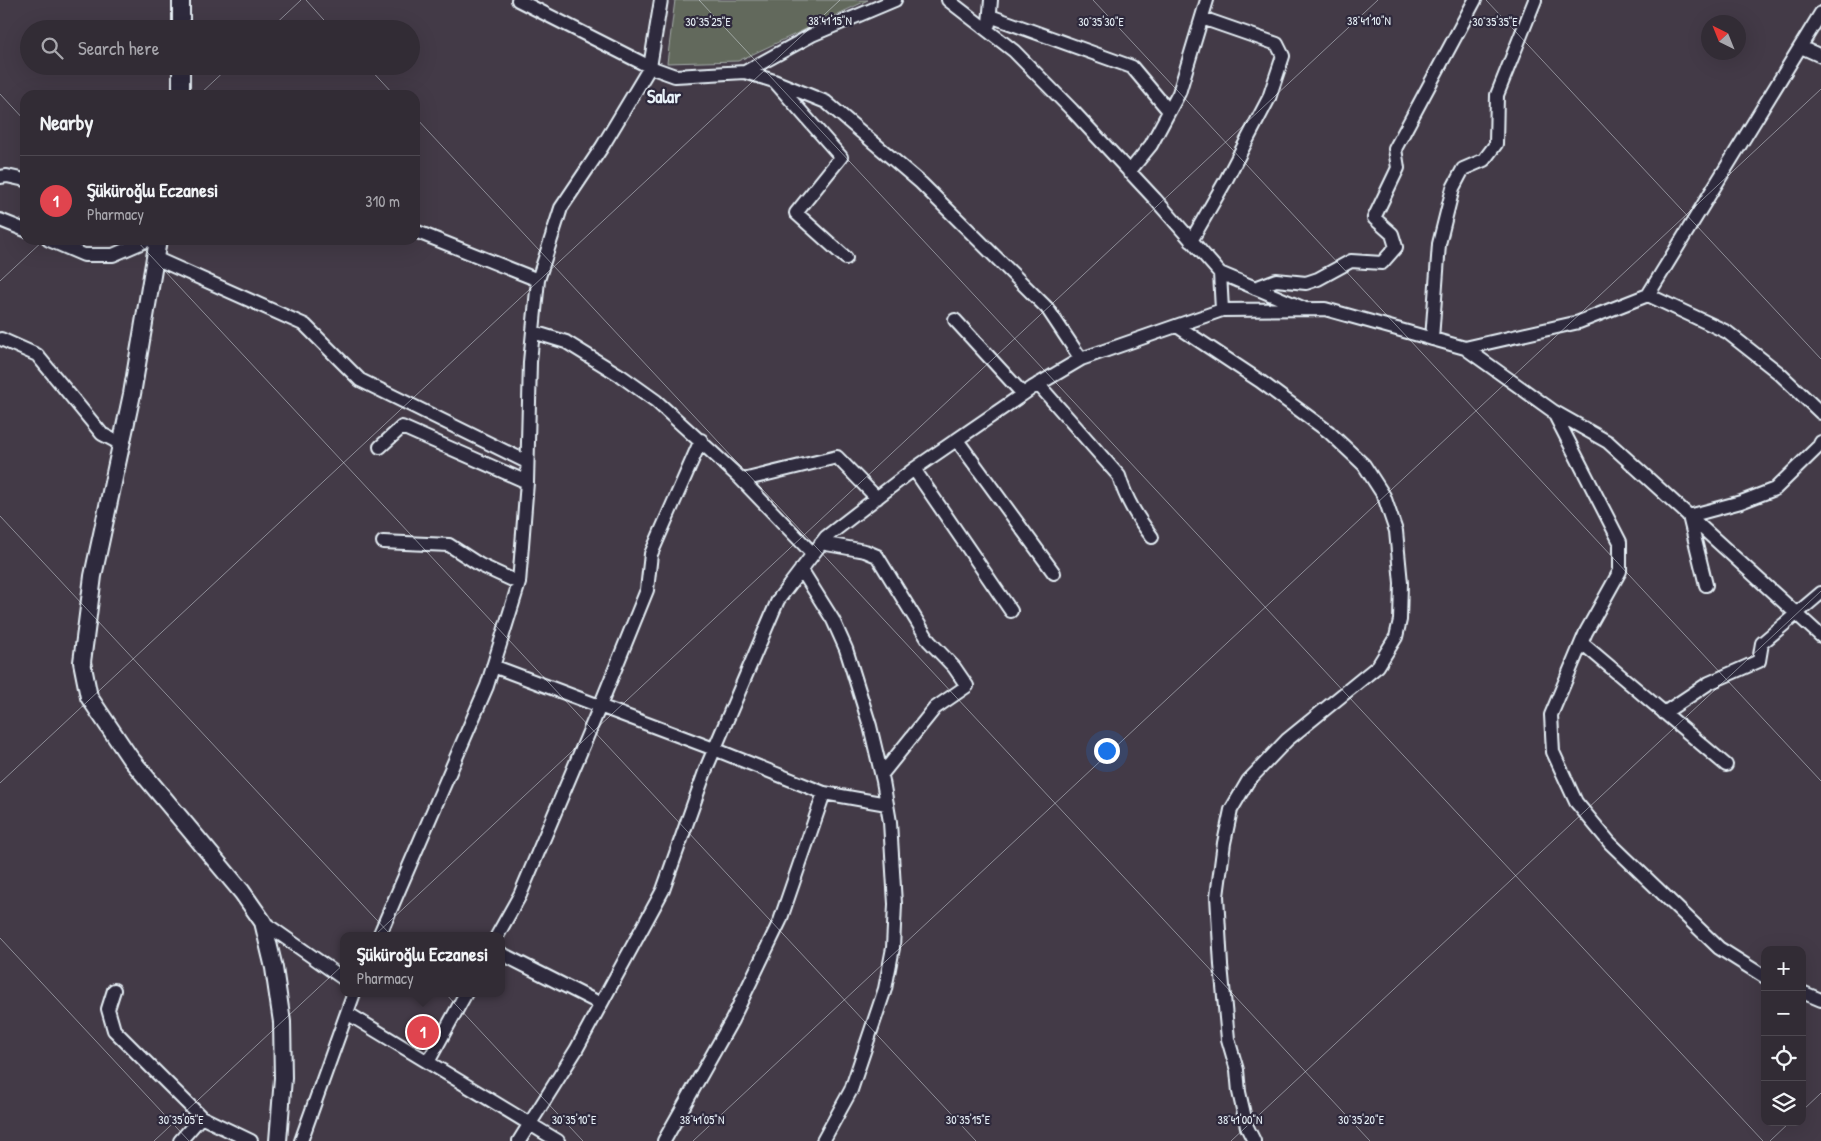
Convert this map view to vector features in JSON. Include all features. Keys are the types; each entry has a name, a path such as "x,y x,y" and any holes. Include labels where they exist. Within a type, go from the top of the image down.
{"street":[{"path":"181,0 181,20"},
{"path":"518,0 650,67 675,76 745,72 774,81 826,102 921,183 1047,308 1081,359"},
{"path":"384,932 487,686 519,583 527,482 530,362 538,280 561,208 602,146 650,67 661,0"},
{"path":"745,72 812,35 895,0"},
{"path":"948,0 1014,51 1072,110 1220,273 1307,310"},
{"path":"988,31 991,0"},
{"path":"1129,172 1151,145 1179,93 1207,0"},
{"path":"1255,288 1276,280 1306,283 1351,262 1382,263 1396,247 1392,234 1374,218 1398,168 1395,149 1475,0"},
{"path":"1432,339 1439,244 1452,188 1463,169 1484,160 1496,144 1497,95 1535,0"},
{"path":"1465,348 1579,322 1648,295 1821,13"},
{"path":"990,16 1132,67 1169,112"},
{"path":"1191,241 1226,180 1269,98 1283,56 1277,44 1202,18"},
{"path":"1801,47 1821,56"},
{"path":"180,90 181,75"},
{"path":"774,81 841,157 796,213 846,258"},
{"path":"0,177 7,176 20,179"},
{"path":"0,220 20,228"},
{"path":"420,233 538,280"},
{"path":"61,245 84,255 113,255 136,245"},
{"path":"157,245 132,394 93,576 82,662 89,697 130,758 242,892 263,922 340,976"},
{"path":"155,258 305,325 360,380 527,462"},
{"path":"1220,273 1222,310"},
{"path":"1648,295 1728,332 1779,373 1821,413"},
{"path":"519,1141 576,1050 663,890 714,749 778,600 826,537 914,469 1022,394 1081,359 1222,310 1325,310 1465,348 1553,411 1608,442 1821,636"},
{"path":"955,320 1022,394"},
{"path":"1177,326 1260,381 1329,432 1364,465 1384,496 1396,531 1401,583 1400,620 1396,637 1378,666 1287,740 1248,781 1231,810 1224,843 1217,896 1221,966 1228,1039 1237,1070 1239,1092 1247,1127 1254,1141"},
{"path":"533,332 566,342 656,400 743,480 813,554"},
{"path":"1,339 37,355 102,434 121,444"},
{"path":"1038,384 1119,476 1124,493 1152,537"},
{"path":"1553,411 1620,542 1620,571 1582,643 1551,715 1553,752 1576,802 1610,843 1719,948 1761,974"},
{"path":"380,448 402,427 527,482"},
{"path":"499,932 520,894 600,706 647,590 651,554 700,440"},
{"path":"957,440 1054,573"},
{"path":"1689,516 1741,502 1775,489 1821,442"},
{"path":"743,480 837,457 877,498"},
{"path":"914,469 1011,611"},
{"path":"1689,516 1706,585"},
{"path":"382,542 449,545 480,565 519,583"},
{"path":"821,543 865,551 877,556 929,641 954,667 967,686 935,708 882,774"},
{"path":"801,569 833,620 846,649 870,726 882,774 890,822 895,904 893,948 885,989 850,1090 822,1141"},
{"path":"1664,713 1708,683 1759,661 1762,643 1821,593"},
{"path":"1582,643 1726,765"},
{"path":"493,666 714,749 824,793 887,804"},
{"path":"664,1141 732,1020 780,921 824,793"},
{"path":"263,922 274,968 282,1022 283,1078 278,1141"},
{"path":"505,956 601,1004"},
{"path":"114,990 108,1009 114,1030 201,1117 251,1141"},
{"path":"1806,994 1821,1000"},
{"path":"301,1141 353,997"},
{"path":"428,1062 464,997"},
{"path":"347,1013 558,1141"},
{"path":"180,1141 201,1117"}],"green space":[{"path":"675,0 868,0 738,61 667,63"}],"place":[{"name":"Şüküroğlu Eczanesi","path":"423,1032"}],"district":[{"name":"Salar","path":"664,96"}]}
